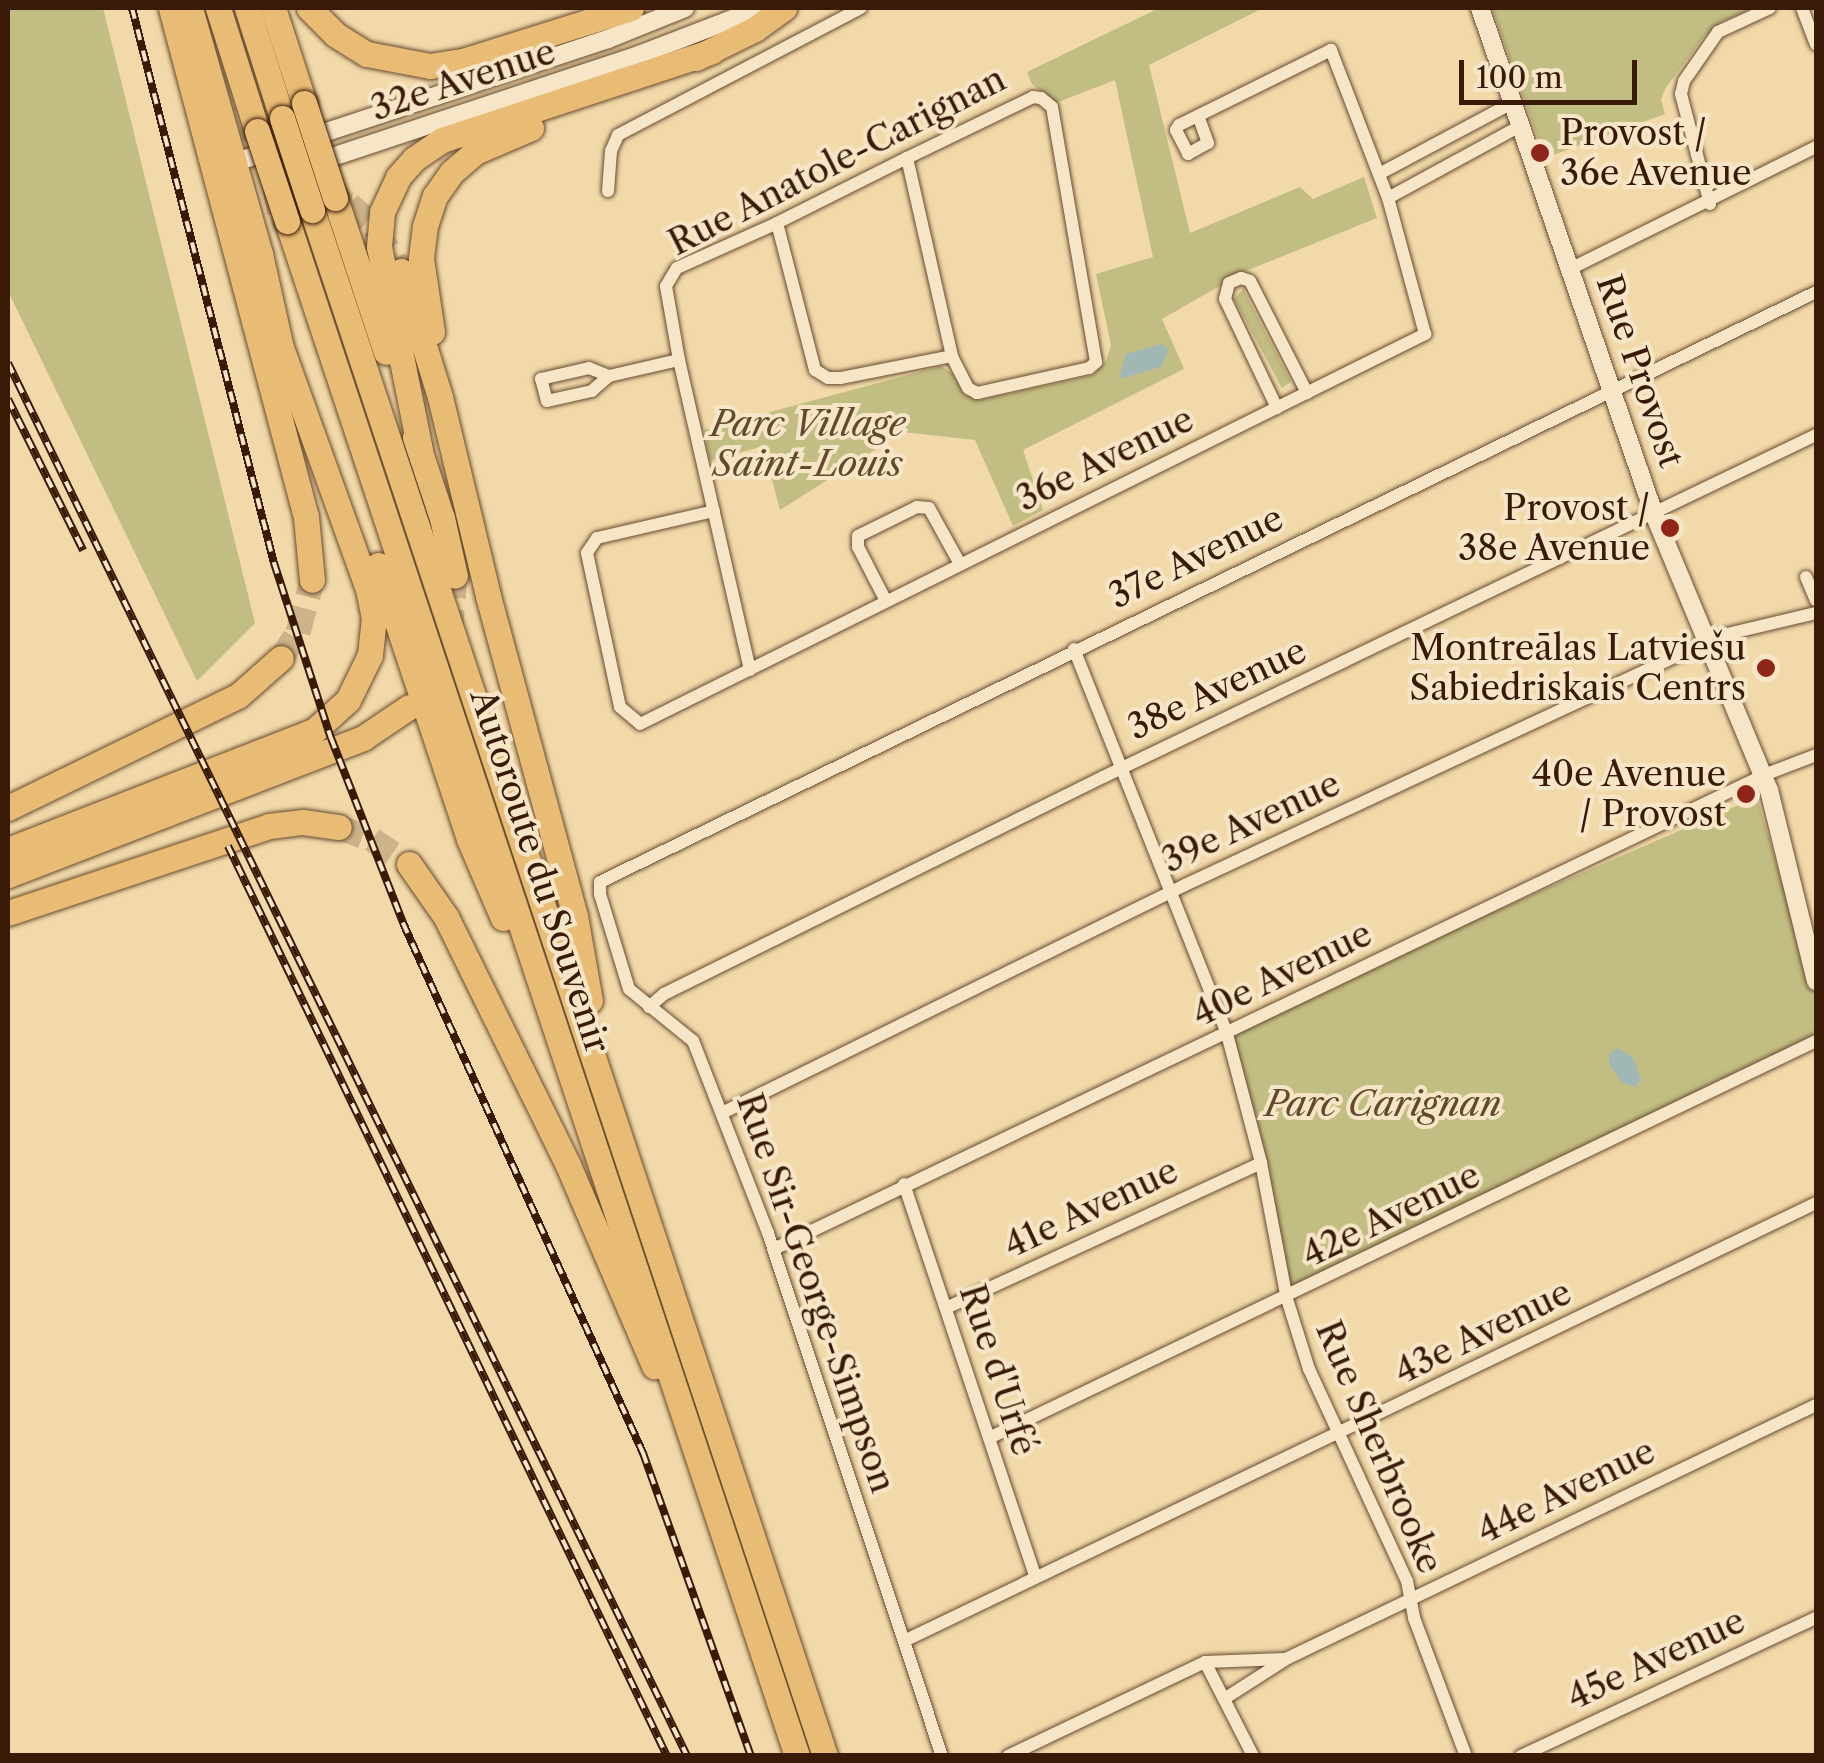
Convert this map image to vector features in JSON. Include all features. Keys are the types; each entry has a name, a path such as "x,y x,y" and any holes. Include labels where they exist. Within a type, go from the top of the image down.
{"highway":[{"path":"171,8 306,518 312,580"},
{"path":"8,850 322,726 348,700 368,662 374,619 361,565 281,348 246,190 190,8"},
{"name":"Autoroute du Souvenir","path":"218,8 797,1756"},
{"name":"Autoroute du Souvenir","path":"247,8 282,118 323,204 824,1756"},
{"path":"273,8 304,104 323,204 420,450"},
{"path":"309,8 336,36 367,54 430,66 463,61 631,8"},
{"path":"440,397 422,248 427,216 445,180 466,158 492,142 576,113 712,51 784,8"},
{"path":"455,576 420,450 379,247 382,212 398,177 414,159 442,140 712,51"},
{"path":"260,254 350,486 469,839 572,1078"},
{"path":"401,271 440,397 491,609 575,916 603,1080"},
{"path":"8,808 238,696 282,658"},
{"path":"8,874 375,732 408,707"},
{"path":"8,913 269,826 303,822 339,826"},
{"path":"409,864 446,917 568,1164 629,1316 694,1446"}],"street":[{"name":"32e Avenue","path":"246,190 685,8"},
{"name":"32e Avenue","path":"246,190 610,65 762,8"},
{"path":"608,191 610,151 618,135 861,8"},
{"name":"Rue Provost","path":"1480,8 1654,514 1764,775 1816,982"},
{"path":"1710,204 1681,94 1684,81 1718,32 1770,8"},
{"path":"1802,8 1816,44"},
{"name":"36e Avenue","path":"714,511 597,538 587,552 620,707 640,724 1425,334 1388,198 1331,50 1198,116"},
{"name":"Rue Anatole-Carignan","path":"750,670 679,360 666,286 669,278 677,268 1033,97 1052,106 1096,362 1089,368 977,393 968,388 952,356"},
{"path":"1379,174 1512,103"},
{"path":"1388,198 1520,126"},
{"path":"1570,269 1710,204 1816,147"},
{"path":"777,223 815,370 828,378 841,378 952,356 907,158"},
{"path":"1277,408 1224,300 1229,283 1240,278 1250,281 1306,393"},
{"name":"37e Avenue","path":"603,880 1816,292"},
{"path":"610,376 589,368 541,379 546,401 592,391 610,376 679,360"},
{"name":"38e Avenue","path":"649,1006 664,994 1120,768 1816,436"},
{"path":"886,601 858,547 858,536 873,528 917,507 929,508 960,564"},
{"path":"1806,577 1816,600"},
{"name":"39e Avenue","path":"722,1113 1170,892 1708,642 1816,613"},
{"name":"Rue Sherbrooke","path":"1074,649 1227,1034 1260,1163 1287,1299 1308,1368 1407,1580 1466,1756"},
{"name":"40e Avenue","path":"774,1249 1764,775 1816,756"},
{"name":"Rue Sir-George-Simpson","path":"603,880 598,890 628,985 689,1035 722,1113 774,1249 942,1756"},
{"name":"42e Avenue","path":"989,1438 1287,1299 1816,1041"},
{"name":"41e Avenue","path":"946,1308 1260,1163"},
{"name":"Rue d'Urfé","path":"904,1184 1035,1576"},
{"name":"43e Avenue","path":"904,1641 1338,1436 1816,1203"},
{"name":"44e Avenue","path":"1224,1699 1288,1658 1816,1405"},
{"name":"45e Avenue","path":"1521,1756 1816,1618"},
{"name":"44e Avenue","path":"1008,1756 1205,1662 1288,1658"},
{"path":"1205,1662 1252,1756"}],"green space":[{"path":"8,8 103,8 255,623 197,681 8,291"},
{"name":"Parc Village Saint-Louis","path":"1159,8 1263,8 1149,65 1190,233 1300,187 1313,199 1364,177 1377,218 1246,271 1162,319 1184,369 1023,450 1043,510 1013,526 975,440 903,432 780,510 763,446 710,461 704,430 941,366 952,373 965,395 981,400 1093,375 1106,361 1111,345 1096,274 1153,257 1115,80 1056,103 1032,84 1027,72"},
{"path":"1492,8 1753,8 1721,22 1703,38 1665,89 1661,100 1665,114 1545,158"},
{"path":"1243,289 1291,382 1282,388 1234,299"},
{"name":"Parc Carignan","path":"1757,797 1816,999 1816,1039 1288,1298 1228,1027"}],"water":[{"path":"1161,344 1169,349 1161,367 1119,379 1126,354"},
{"path":"1618,1048 1633,1058 1641,1080 1635,1087 1621,1082 1609,1063 1609,1055"}],"tunnel":[{"path":"265,202 313,193 349,204 375,227 401,271"},
{"path":"450,634 455,576"},
{"path":"281,658 298,632 312,580"},
{"path":"339,827 372,839 409,864"}],"railway":[{"path":"132,8 274,563 331,738 403,923 643,1453 751,1756"},
{"path":"8,363 687,1756"},
{"path":"8,399 83,550"},
{"path":"228,846 667,1756"}],"place":[{"name":"Provost / 36e Avenue","path":"1540,153"},
{"name":"Provost / 38e Avenue","path":"1670,528"},
{"name":"Montreālas Latviešu Sabiedriskais Centrs","path":"1766,668"},
{"name":"40e Avenue / Provost","path":"1746,794"}]}
